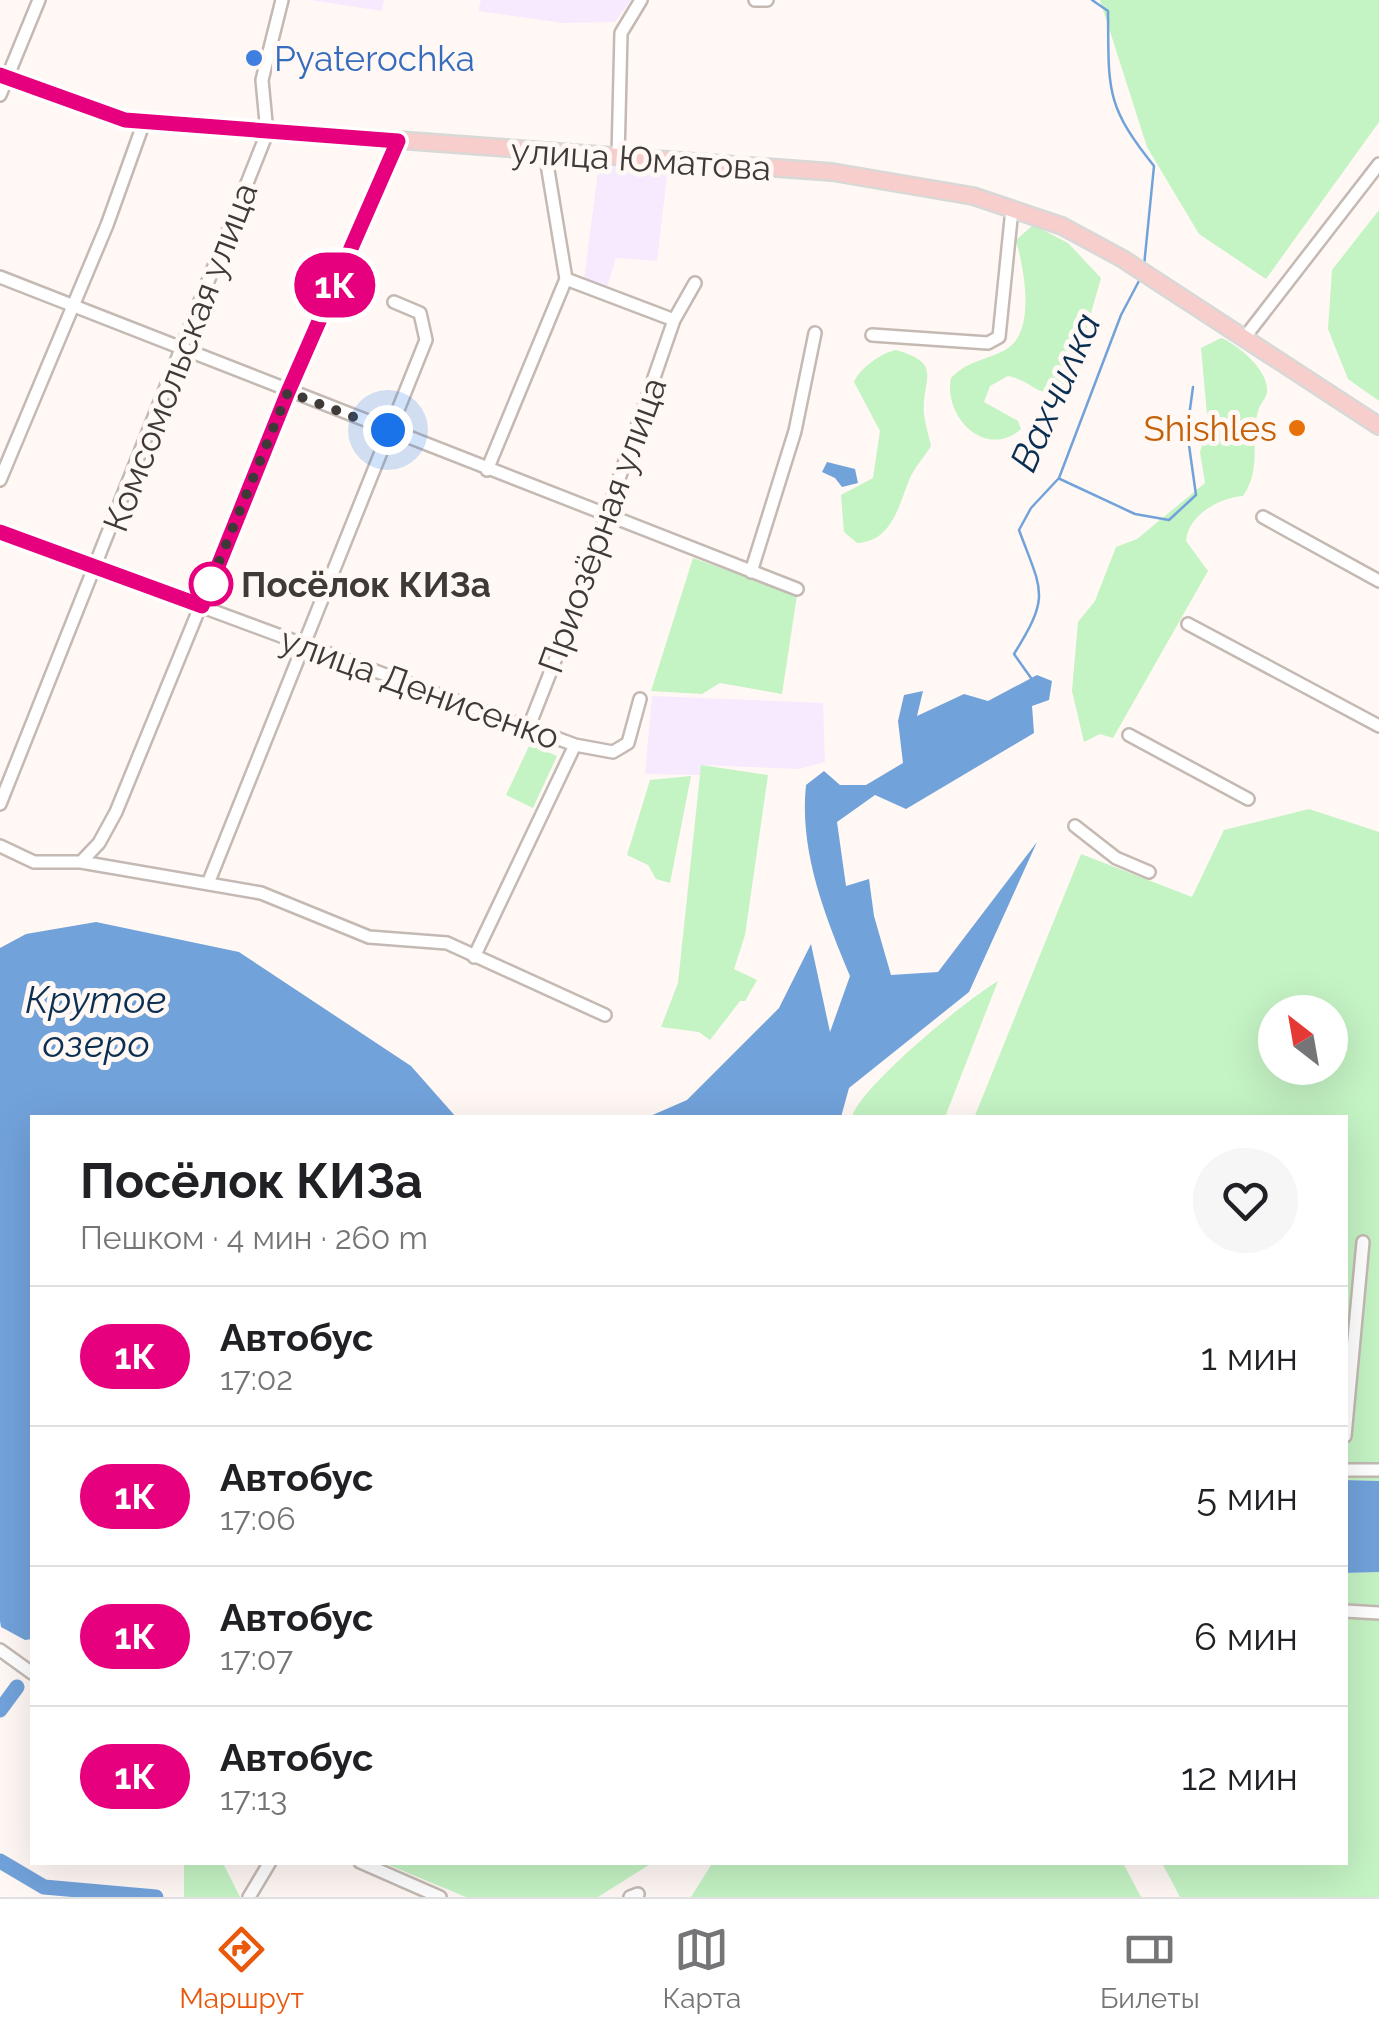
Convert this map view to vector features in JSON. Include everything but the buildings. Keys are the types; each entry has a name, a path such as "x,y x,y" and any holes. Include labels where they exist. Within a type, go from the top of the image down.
{"main road":[{"name":"улица Юматова","path":"3,77 83,108 144,122 832,172 973,196 1062,226 1123,258 1379,426"}],"street":[{"path":"0,94 3,77 38,0"},
{"path":"267,133 262,80 282,0"},
{"path":"618,157 621,33 641,0"},
{"path":"754,0 766,0"},
{"path":"0,480 144,122"},
{"name":"Комсомольская улица","path":"0,804 185,348 267,133"},
{"path":"81,862 99,843 116,812 288,392 398,141"},
{"path":"487,470 566,279 545,152"},
{"path":"1244,337 1379,164"},
{"path":"872,335 988,343 999,337 1012,209"},
{"path":"0,278 797,590"},
{"path":"566,279 674,320"},
{"name":"Приозёрная улица","path":"528,729 674,320 695,283"},
{"path":"208,882 426,340 420,313 394,302"},
{"path":"751,572 795,431 816,334"},
{"path":"1263,517 1379,581"},
{"name":"улица Денисенко","path":"0,532 574,745 613,752 628,743 640,699"},
{"path":"1188,624 1379,726"},
{"path":"1129,735 1248,799"},
{"path":"474,957 574,745"},
{"path":"1075,826 1116,858 1149,872"},
{"path":"0,846 34,862 81,862 261,893 369,937 447,942 605,1016"},
{"path":"1348,1404 1363,1242"},
{"path":"1348,1470 1379,1470"},
{"path":"1348,1611 1379,1612"},
{"path":"0,1650 30,1672"},
{"path":"249,1897 268,1865"},
{"path":"367,1865 440,1897"}],"shaded area":[{"path":"310,0 384,0 382,11"},
{"path":"481,0 631,0 615,22 563,23 478,11"},
{"path":"599,163 668,167 657,261 616,258 607,287 584,280"},
{"path":"652,696 823,703 825,762 798,769 702,765 700,775 645,774"}],"green space":[{"path":"1100,0 1379,0 1379,122 1266,279 1199,234 1147,147"},
{"path":"1379,210 1379,401 1348,379 1328,329 1332,270"},
{"path":"1033,225 1068,243 1101,278 1083,341 1068,365 1069,383 1044,392 1008,376 990,386 984,402 1018,421 1021,429 994,440 981,437 960,419 950,393 951,378 1015,342 1026,299 1016,240"},
{"path":"1221,338 1250,358 1266,381 1267,392 1256,422 1249,486 1243,496 1215,504 1192,523 1186,541 1208,571 1113,738 1100,734 1084,742 1072,691 1078,622 1095,601 1116,547 1137,539 1205,483 1200,452 1208,425 1201,348"},
{"path":"896,350 911,355 926,367 924,414 931,446 911,476 886,529 869,541 857,543 844,532 841,495 873,478 880,431 854,382 872,362"},
{"path":"693,558 797,595 782,694 720,683 702,694 651,691"},
{"path":"530,744 557,756 533,808 506,795"},
{"path":"701,765 768,775 745,935 734,969 757,980 745,1001 740,1001 710,1040 699,1032 661,1027 678,983"},
{"path":"691,776 670,883 656,879 648,865 627,855 650,780"},
{"path":"1309,809 1379,832 1379,1481 1348,1480 1348,1115 975,1115 1081,854 1192,897 1224,830"},
{"path":"998,981 946,1115 853,1115 874,1085 963,1005"},
{"path":"1379,1572 1379,1897 1180,1897 1163,1865 1348,1865 1348,1573"},
{"path":"184,1865 224,1865 240,1897 184,1897"},
{"path":"389,1865 649,1865 598,1897 466,1897"},
{"path":"711,1865 1124,1865 1141,1897 691,1897"}],"water":[{"path":"827,462 855,469 858,483 842,487 822,472"},
{"path":"1037,675 1052,681 1049,700 1032,706 1034,733 906,809 875,795 837,822 846,886 869,879 874,916 891,975 938,972 1037,842 969,992 849,1088 842,1115 653,1115 687,1100 779,1008 811,944 830,1032 850,976 823,907 810,859 806,785 824,771 840,785 866,785 903,763 898,721 904,695 923,691 917,716 964,694 988,701"},
{"name":"Крутое озеро","path":"96,922 239,952 411,1066 454,1115 30,1115 30,1639 25,1640 1,1627 0,1621 0,948 26,934"},
{"path":"1348,1480 1379,1481 1379,1572 1348,1573"}],"waterway":[{"name":"Вахчилка","path":"1092,0 1108,11 1110,78 1118,110 1154,166 1144,266"},
{"name":"Вахчилка","path":"1031,678 1014,654 1034,618 1039,593 1019,530 1031,508 1059,478 1121,315 1140,279"},
{"path":"1060,479 1135,514 1169,520 1196,495 1187,431 1193,387"},
{"name":"Вахчилка","path":"0,1710 17,1687"},
{"path":"0,1861 44,1887 156,1897"}],"bus line":[{"name":"1К","path":"0,75 125,120 398,141 288,392 202,606 0,532"}],"place":[{"name":"Pyaterochka","path":"254,58"},
{"name":"Shishles","path":"1297,428"},
{"name":"Посёлок КИЗа","path":"211,584"}],"route":[{"path":"211,584 208,589 288,392 388,430"}]}
